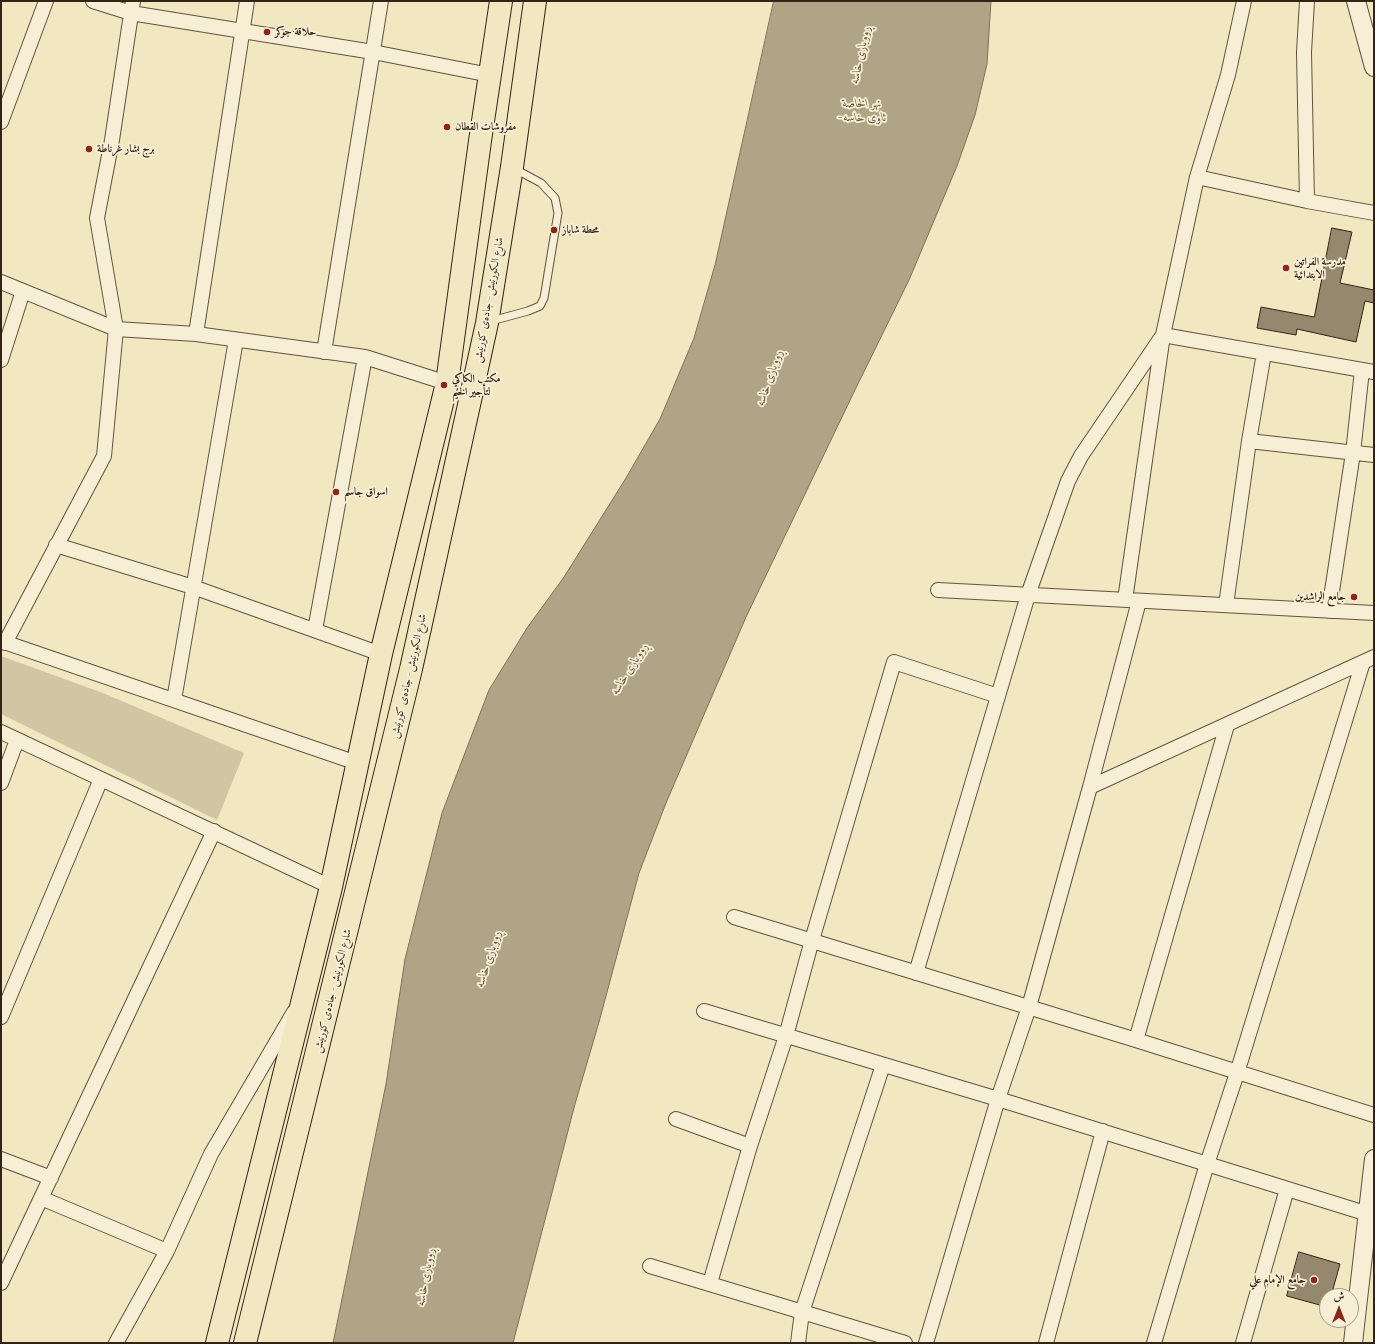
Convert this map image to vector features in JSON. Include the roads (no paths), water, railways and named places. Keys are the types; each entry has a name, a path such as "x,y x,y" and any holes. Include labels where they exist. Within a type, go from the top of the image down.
{"main road":[{"path":"217,1343 331,887 381,654 447,383 501,1"},
{"name":"شارع الكورنيش - جادەی کۆرنیش","path":"245,1343 411,669 487,322 512,167 535,1"},
{"path":"473,194 507,199"},
{"path":"465,252 497,257"}],"street":[{"path":"1,122 5,98 46,1"},
{"path":"94,1 132,7 242,30 373,52 490,75"},
{"path":"196,334 247,1"},
{"path":"324,352 381,1"},
{"path":"926,1343 998,1098 1029,1007 1090,787 1132,600 1163,335 1197,177 1228,75 1244,1"},
{"path":"1306,1 1304,52 1307,202"},
{"path":"1356,1 1374,67"},
{"path":"132,7 112,140 97,218 116,329 104,456 3,642 357,763"},
{"path":"1197,177 1307,202 1374,213"},
{"path":"1,282 116,329 196,334 365,358 447,383"},
{"path":"1,360 24,291"},
{"path":"1163,335 1368,371 1353,453 1328,611"},
{"path":"916,973 1028,595 1068,481 1081,456 1163,335"},
{"path":"174,700 236,340"},
{"path":"1226,605 1249,441 1264,353"},
{"path":"315,630 365,358"},
{"path":"1249,441 1374,455"},
{"path":"56,545 193,587 381,654"},
{"path":"938,590 1374,613"},
{"path":"1090,787 1369,659"},
{"path":"1154,1343 1207,1164 1369,659"},
{"path":"710,1283 750,1146 786,1036 812,940 894,662 998,696"},
{"path":"1136,1040 1227,724"},
{"path":"1,732 331,887"},
{"path":"1,783 17,740"},
{"path":"2,1013 101,779"},
{"path":"1,1283 214,831"},
{"path":"734,917 1136,1040 1374,1115"},
{"path":"116,1343 167,1252 211,1154 306,990"},
{"path":"704,1011 998,1098 1287,1190 1368,1214"},
{"path":"798,1343 802,1312 883,1065"},
{"path":"676,1119 750,1146"},
{"path":"1046,1343 1103,1131"},
{"path":"1353,1343 1374,1158"},
{"path":"1,1159 51,1178"},
{"path":"1243,1343 1287,1190"},
{"path":"41,1198 167,1252"},
{"path":"650,1266 905,1343"}],"lane":[{"path":"487,322 528,311 540,306 544,298 558,213 555,198 541,183 512,167"}],"water":[{"name":"نهر الخاصة - ئاوی خاسە","path":"774,1 991,1 987,64 975,115 957,166 909,280 746,617 666,803 639,873 599,1022 575,1104 513,1343 333,1343 386,1084 405,959 442,813 489,690 527,628 564,577 626,478 660,419 694,338 715,265"}],"place":[{"name":"حلاقة جوكر","path":"267,32"},
{"name":"مفروشات القطان","path":"447,127"},
{"name":"برج بشار غرناطة","path":"89,149"},
{"name":"محطة شاباز","path":"554,230"},
{"name":"مدرسة الفراتين الابتدائية","path":"1286,268"},
{"name":"مكتب الكاكي لتأجير الخيم","path":"444,385"},
{"name":"اسواق جاسم","path":"336,492"},
{"name":"جامع الراشدين","path":"1354,597"},
{"name":"جامع الإمام علي","path":"1314,1280"}],"water label":[{"name":"ڕووباری خاسە","path":"861,55"},
{"name":"ڕووباری خاسە","path":"770,378"},
{"name":"ڕووباری خاسە","path":"630,669"},
{"name":"ڕووباری خاسە","path":"489,959"},
{"name":"ڕووباری خاسە","path":"426,1277"}]}
